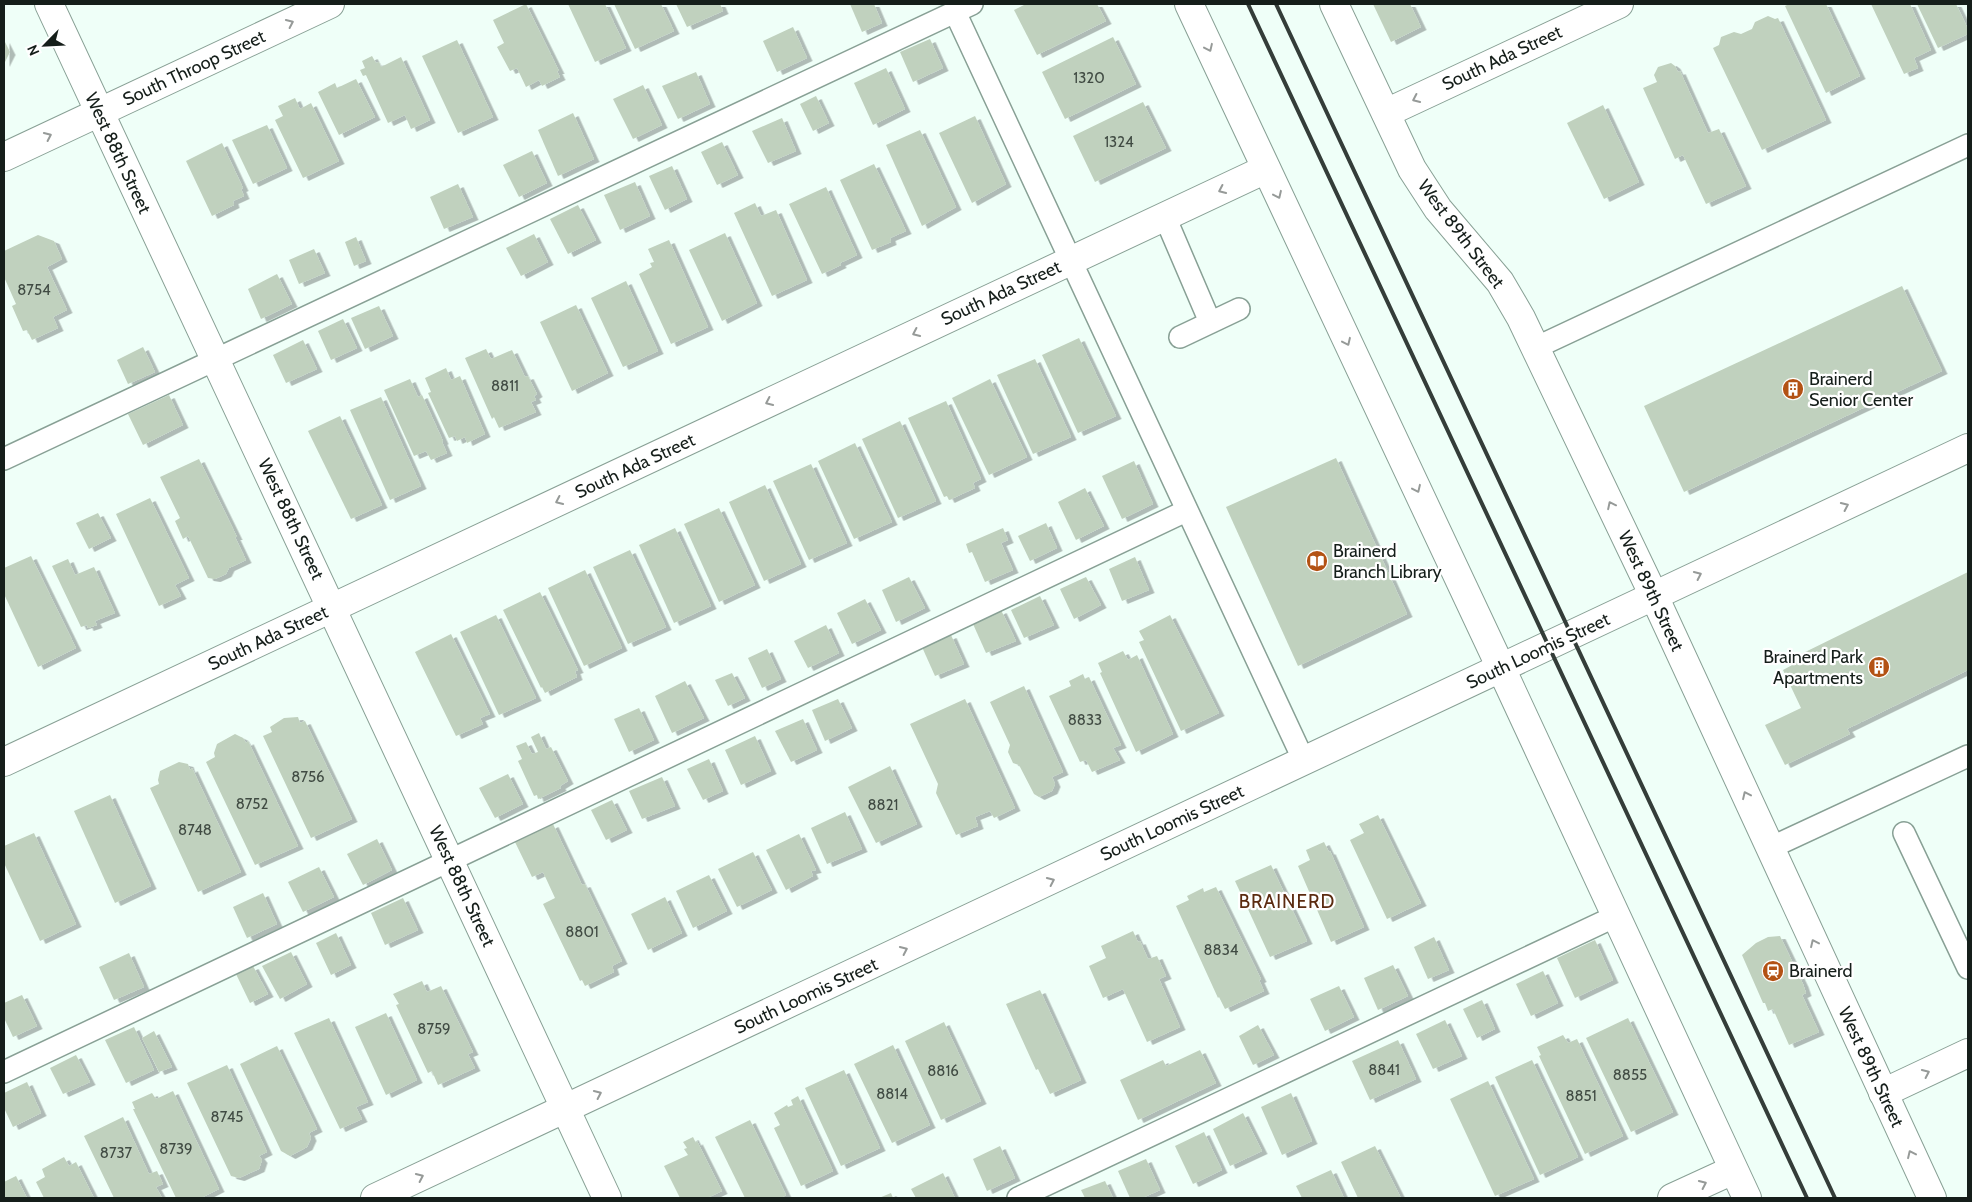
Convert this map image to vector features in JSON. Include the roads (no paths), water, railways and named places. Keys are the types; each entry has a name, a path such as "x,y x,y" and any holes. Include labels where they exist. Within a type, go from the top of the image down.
{"street":[{"name":"West 88th Street","path":"49,4 607,1198"},
{"name":"South Throop Street","path":"4,157 330,4"},
{"path":"1188,4 1501,668 1747,1198"},
{"name":"West 89th Street","path":"1334,4 1412,169 1438,208 1500,282 1521,318 1654,596 1932,1198"},
{"name":"South Ada Street","path":"1386,113 1619,4"},
{"name":"South Ada Street","path":"4,762 1266,169"},
{"name":"South Loomis Street","path":"376,1198 1968,448"},
{"path":"1883,1093 1968,1053"},
{"path":"1672,1198 1733,1170"}],"lane":[{"path":"4,459 963,8 1070,261 1304,762"},
{"path":"1535,348 1968,145"},
{"path":"1165,217 1210,322"},
{"path":"1180,336 1239,309"},
{"path":"4,1072 1186,511"},
{"path":"1770,848 1968,756"},
{"path":"1904,833 1968,968"},
{"path":"1018,1198 1616,916"}],"railway":[{"path":"1248,4 1807,1198"},
{"path":"1276,4 1835,1198"}],"place":[{"name":"Brainerd Senior Center","path":"1793,389"},
{"name":"Brainerd Branch Library","path":"1317,561"},
{"name":"Brainerd Park Apartments","path":"1879,667"},
{"name":"Brainerd","path":"1773,971"}],"district":[{"name":"BRAINERD","path":"1287,901"}]}
